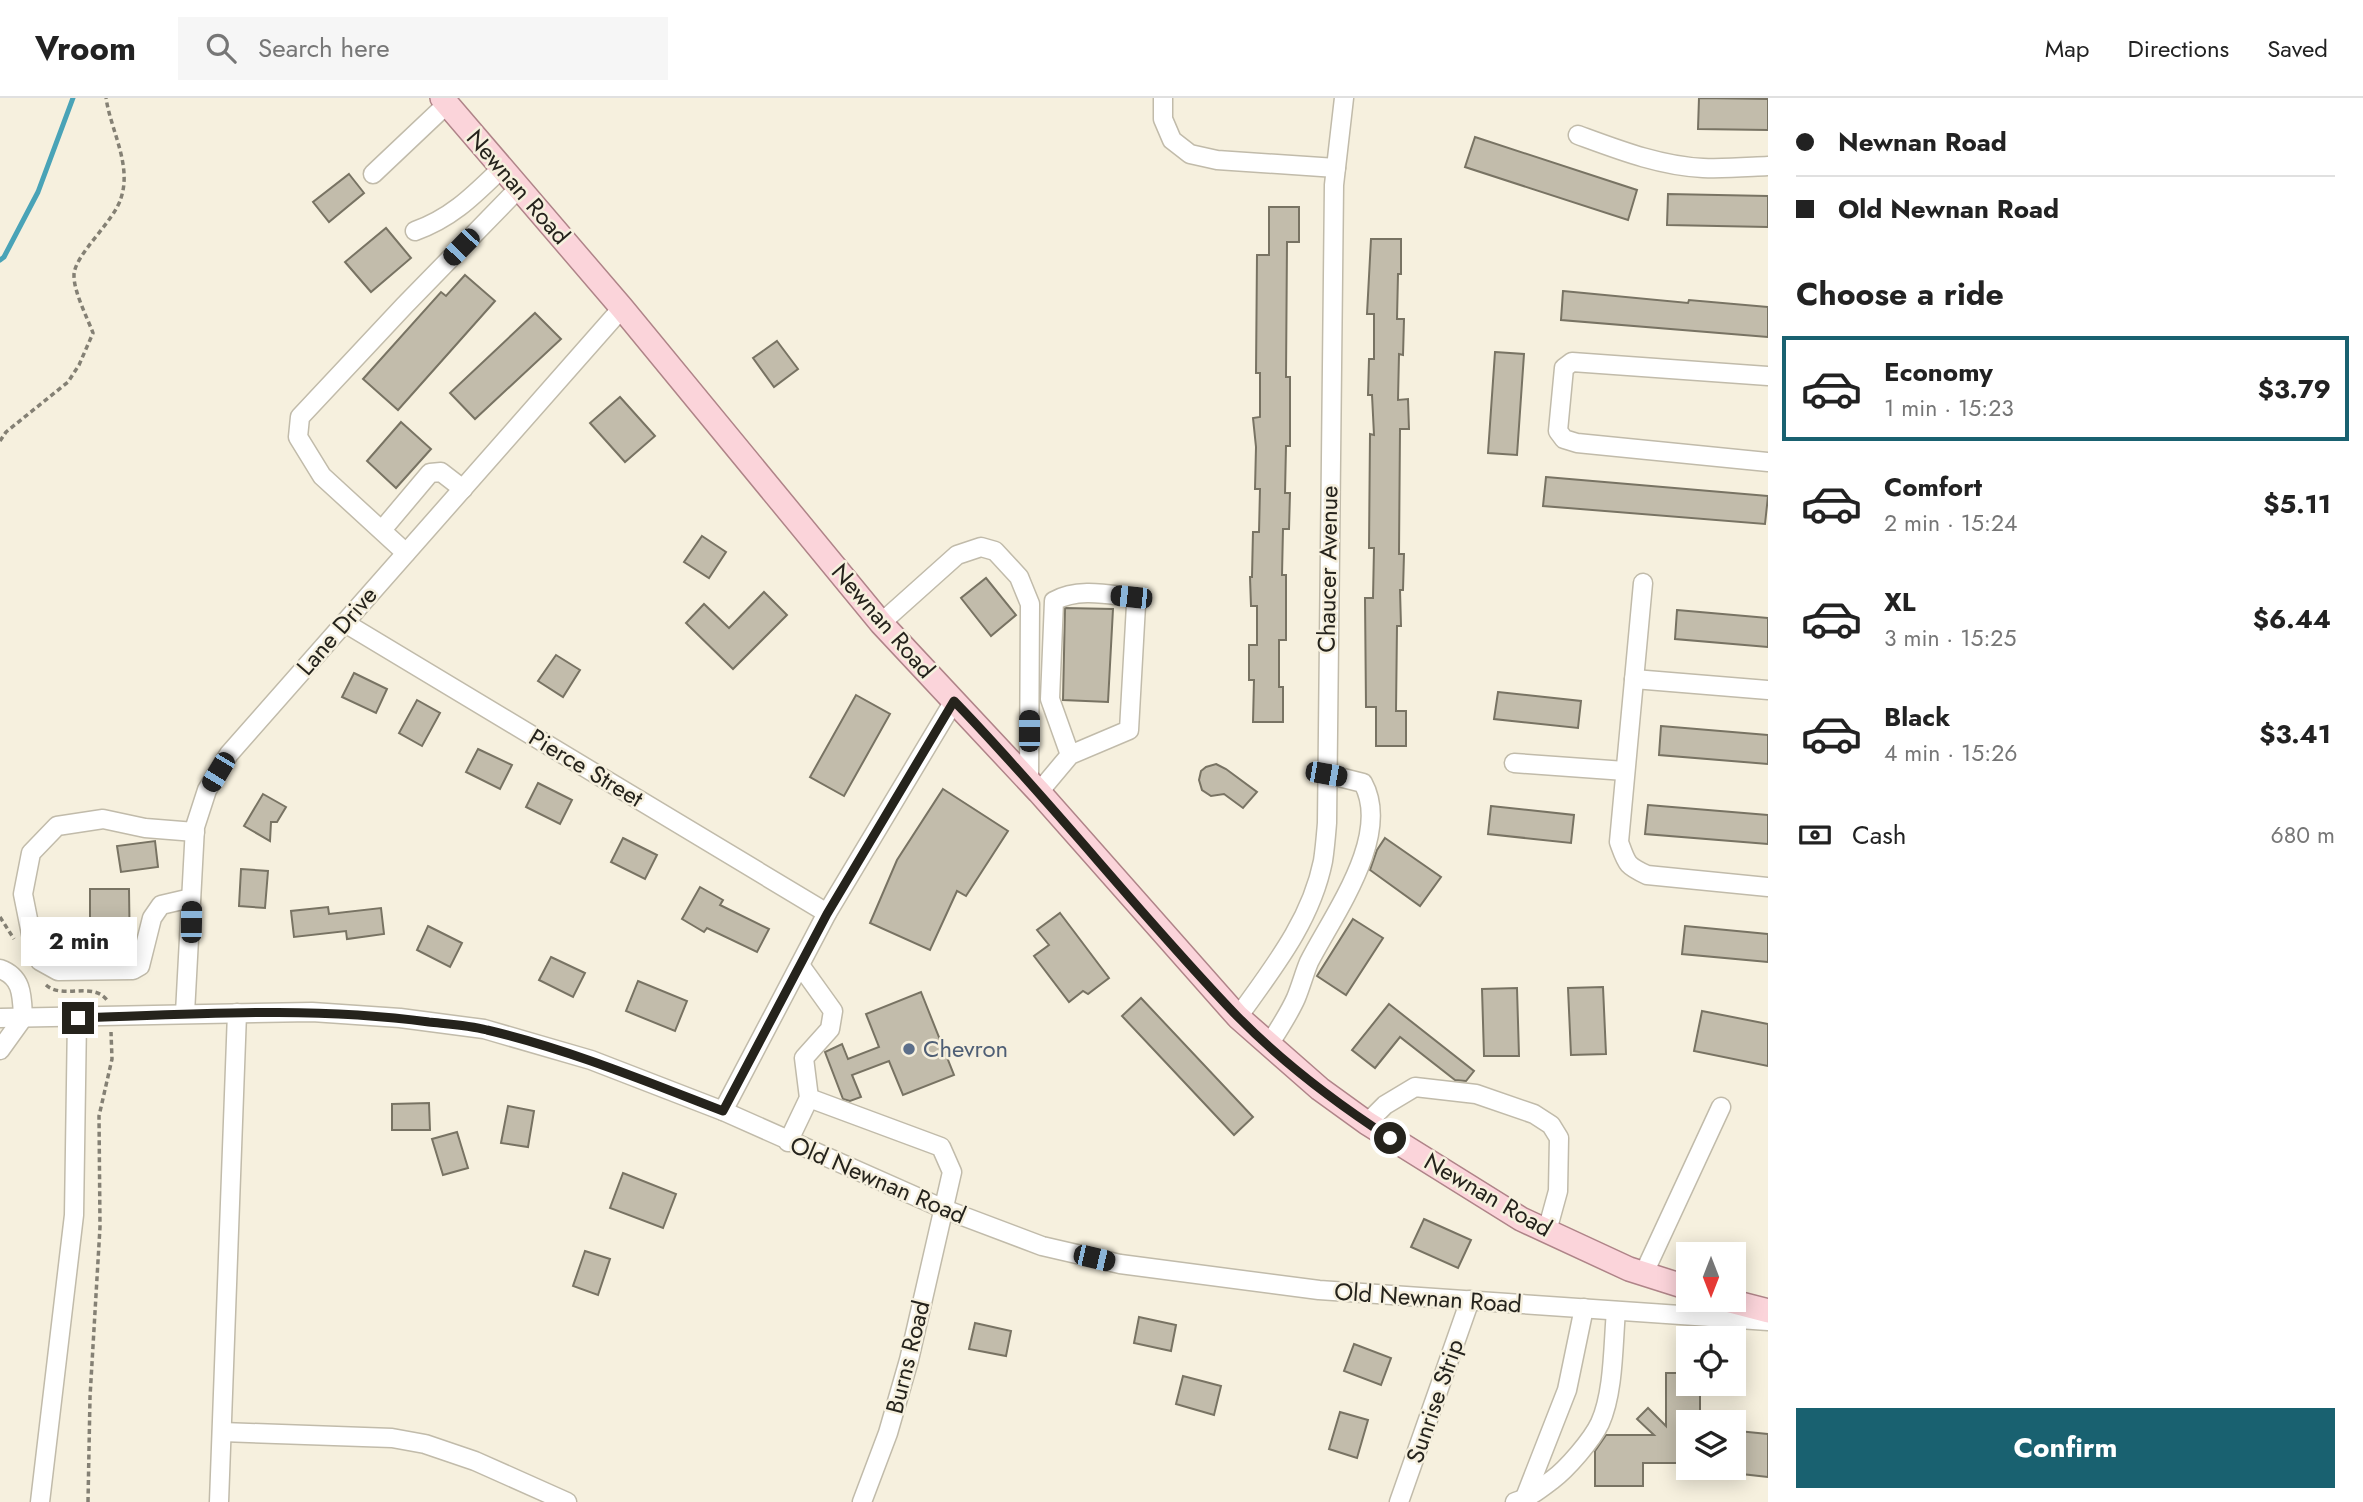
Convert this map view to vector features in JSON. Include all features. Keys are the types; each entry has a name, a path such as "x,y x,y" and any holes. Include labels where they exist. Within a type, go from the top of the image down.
{"main road":[{"name":"Newnan Road","path":"444,101 622,308 881,623 1034,786 1238,1017 1320,1089 1367,1123 1500,1206 1547,1231 1644,1273 1676,1284"},
{"path":"1746,1305 1768,1311"}],"street":[{"path":"1163,98 1164,119 1172,140 1190,154 1217,160 1336,168"},
{"name":"Chaucer Avenue","path":"1238,1017 1281,958 1299,927 1315,891 1323,859 1327,823 1334,185 1344,98"},
{"path":"373,174 444,101"},
{"path":"1578,135 1668,164 1704,168 1768,166"},
{"path":"415,231 438,223 474,195 502,168"},
{"path":"406,553 322,476 298,437 300,417 519,188"},
{"name":"Lane Drive","path":"186,1013 195,832 207,790 229,754 622,308"},
{"path":"1768,376 1572,362 1564,368 1558,431 1564,439 1577,443 1768,462"},
{"path":"382,530 430,473 441,472 463,489"},
{"path":"881,623 957,555 981,547 995,551 1019,577 1030,604 1034,786"},
{"path":"1643,583 1619,842 1629,867 1647,875 1768,887"},
{"path":"1034,786 1070,755 1129,730 1136,605 1131,597 1097,593 1065,595 1054,601 1050,699 1070,755"},
{"name":"Pierce Street","path":"345,623 827,914"},
{"path":"1633,679 1768,690"},
{"path":"723,1111 827,914 954,701"},
{"path":"1514,763 1625,771"},
{"path":"1269,1045 1296,999 1308,964 1338,913 1360,863 1371,823 1370,795 1363,783 1326,774"},
{"path":"191,898 160,905 152,918 140,966 132,970 58,971 39,959 33,944 23,894 31,853 57,826 103,819 145,828 195,832"},
{"path":"0,1050 23,1018 18,982 7,974 39,959"},
{"path":"788,1142 809,1098 804,1058 830,1030 833,1011 800,965"},
{"name":"Old Newnan Road","path":"0,1018 312,1012 400,1018 484,1029 591,1060 723,1111 944,1209 1042,1246 1120,1264 1319,1290 1768,1321"},
{"path":"219,1502 237,1013"},
{"path":"40,1502 74,1215 78,1018"},
{"path":"1367,1123 1385,1105 1415,1087 1476,1094 1534,1114 1551,1125 1559,1138 1558,1191 1547,1231"},
{"name":"Burns Road","path":"809,1098 941,1147 953,1172 905,1372 888,1433 862,1502"},
{"path":"1644,1273 1721,1107"},
{"name":"Sunrise Strip","path":"1399,1502 1470,1300"},
{"path":"1519,1501 1567,1390 1584,1308"},
{"path":"1519,1501 1566,1469 1600,1423 1611,1381 1616,1311"},
{"path":"222,1432 414,1441 475,1461 541,1497 567,1502"}],"path":[{"path":"0,441 6,432 68,382 93,333 74,276 76,263 110,220 122,198 124,173 121,151 109,118 106,98"}],"building":[{"path":"1699,98 1768,99 1768,130 1698,129"},
{"path":"1475,137 1637,190 1628,220 1465,167"},
{"path":"349,174 364,193 329,222 313,202"},
{"path":"1668,194 1768,196 1768,227 1667,225"},
{"path":"1269,207 1299,207 1299,242 1287,242 1286,377 1290,377 1290,446 1286,446 1285,493 1290,493 1289,529 1283,529 1282,575 1286,575 1286,640 1279,640 1279,687 1283,687 1283,722 1253,722 1254,680 1249,680 1249,645 1257,645 1257,606 1251,606 1250,577 1253,532 1259,532 1260,489 1255,489 1256,447 1253,418 1260,417 1260,373 1256,373 1257,255 1269,255"},
{"path":"386,228 411,258 371,292 345,262"},
{"path":"1371,239 1401,239 1397,319 1404,319 1403,355 1399,354 1398,400 1408,399 1409,429 1400,429 1399,554 1404,554 1403,590 1400,590 1401,626 1397,626 1396,711 1406,711 1406,746 1376,746 1376,707 1366,707 1365,598 1373,598 1374,548 1369,548 1370,434 1374,435 1372,395 1368,395 1369,359 1374,359 1374,314 1367,314"},
{"path":"465,275 495,301 398,410 363,379 441,292 446,296"},
{"path":"1563,291 1688,303 1689,300 1768,307 1768,337 1561,320"},
{"path":"535,313 561,339 475,419 450,393"},
{"path":"777,341 798,369 774,387 753,358"},
{"path":"1495,352 1524,354 1517,455 1488,453"},
{"path":"620,397 655,436 625,462 590,423"},
{"path":"401,422 431,449 396,488 367,461"},
{"path":"1546,477 1768,496 1765,524 1543,506"},
{"path":"702,536 726,552 709,578 684,562"},
{"path":"986,578 1016,615 991,636 961,598"},
{"path":"764,592 787,615 733,669 686,623 704,604 729,628"},
{"path":"1065,608 1113,609 1108,702 1063,700"},
{"path":"1677,610 1768,618 1768,647 1675,639"},
{"path":"556,655 580,670 563,697 538,681"},
{"path":"354,673 387,689 376,713 342,697"},
{"path":"1498,692 1581,701 1578,728 1494,719"},
{"path":"856,695 890,714 844,796 810,777"},
{"path":"417,700 440,713 422,746 399,733"},
{"path":"1661,726 1768,735 1768,764 1659,755"},
{"path":"478,749 512,765 500,789 466,772"},
{"path":"1216,764 1257,792 1243,808 1224,794 1211,796 1202,790 1199,780 1201,771"},
{"path":"538,783 572,800 560,824 526,807"},
{"path":"943,789 1008,831 966,896 957,891 930,950 870,923 897,860"},
{"path":"263,794 286,807 277,822 271,822 270,841 244,826"},
{"path":"1648,805 1768,815 1768,844 1645,834"},
{"path":"1491,806 1574,815 1571,843 1488,834"},
{"path":"623,838 657,855 645,879 611,862"},
{"path":"1385,838 1441,877 1420,906 1370,870 1377,850"},
{"path":"155,841 158,867 121,872 117,846"},
{"path":"241,869 268,871 265,908 239,906"},
{"path":"700,887 723,900 720,905 769,929 757,952 707,928 704,932 682,919"},
{"path":"90,889 129,889 130,959 90,959"},
{"path":"328,907 329,914 381,908 384,934 347,939 346,931 294,937 291,911"},
{"path":"1060,913 1109,978 1088,994 1083,991 1069,1002 1034,956 1049,945 1037,930"},
{"path":"1353,919 1383,938 1346,995 1317,976"},
{"path":"428,926 462,943 450,967 417,950"},
{"path":"1685,926 1768,934 1768,962 1682,954"},
{"path":"551,957 585,973 573,997 539,980"},
{"path":"638,981 687,1001 675,1031 626,1011"},
{"path":"1603,987 1606,1054 1571,1055 1568,988"},
{"path":"1517,988 1519,1056 1484,1056 1482,989"},
{"name":"Chevron","path":"921,992 954,1075 903,1095 889,1061 852,1075 861,1097 850,1101 843,1099 825,1052 842,1044 848,1059 879,1047 866,1014"},
{"path":"1141,998 1253,1117 1234,1135 1122,1016"},
{"path":"1389,1004 1474,1071 1466,1081 1455,1080 1400,1037 1375,1068 1352,1050"},
{"path":"1702,1011 1768,1024 1768,1066 1694,1051"},
{"path":"429,1103 430,1130 392,1130 392,1104"},
{"path":"508,1106 534,1111 528,1147 501,1143"},
{"path":"457,1132 468,1168 443,1175 432,1139"},
{"path":"623,1173 676,1194 663,1228 610,1208"},
{"path":"1424,1219 1471,1240 1458,1268 1411,1247"},
{"path":"585,1251 610,1259 598,1295 573,1286"},
{"path":"1139,1317 1176,1325 1171,1351 1134,1343"},
{"path":"975,1323 1011,1331 1006,1356 969,1349"},
{"path":"1354,1344 1391,1358 1381,1385 1344,1371"},
{"path":"1666,1373 1676,1373 1676,1396 1700,1396 1700,1410 1676,1410 1676,1463 1643,1463 1643,1486 1595,1486 1595,1451 1606,1435 1654,1435 1637,1419 1648,1408 1666,1426"},
{"path":"1183,1376 1221,1386 1214,1415 1176,1404"},
{"path":"1340,1412 1368,1420 1357,1458 1329,1449"},
{"path":"1746,1432 1768,1434 1768,1477 1746,1474"}],"waterway":[{"path":"0,260 38,192 73,98"}],"place":[{"name":"Chevron","path":"909,1049"}],"route":[{"path":"78,1018 186,1013 312,1012 400,1018 484,1029 591,1060 723,1111 827,914 954,701 1039,792 1238,1017 1320,1089 1390,1138"}]}
